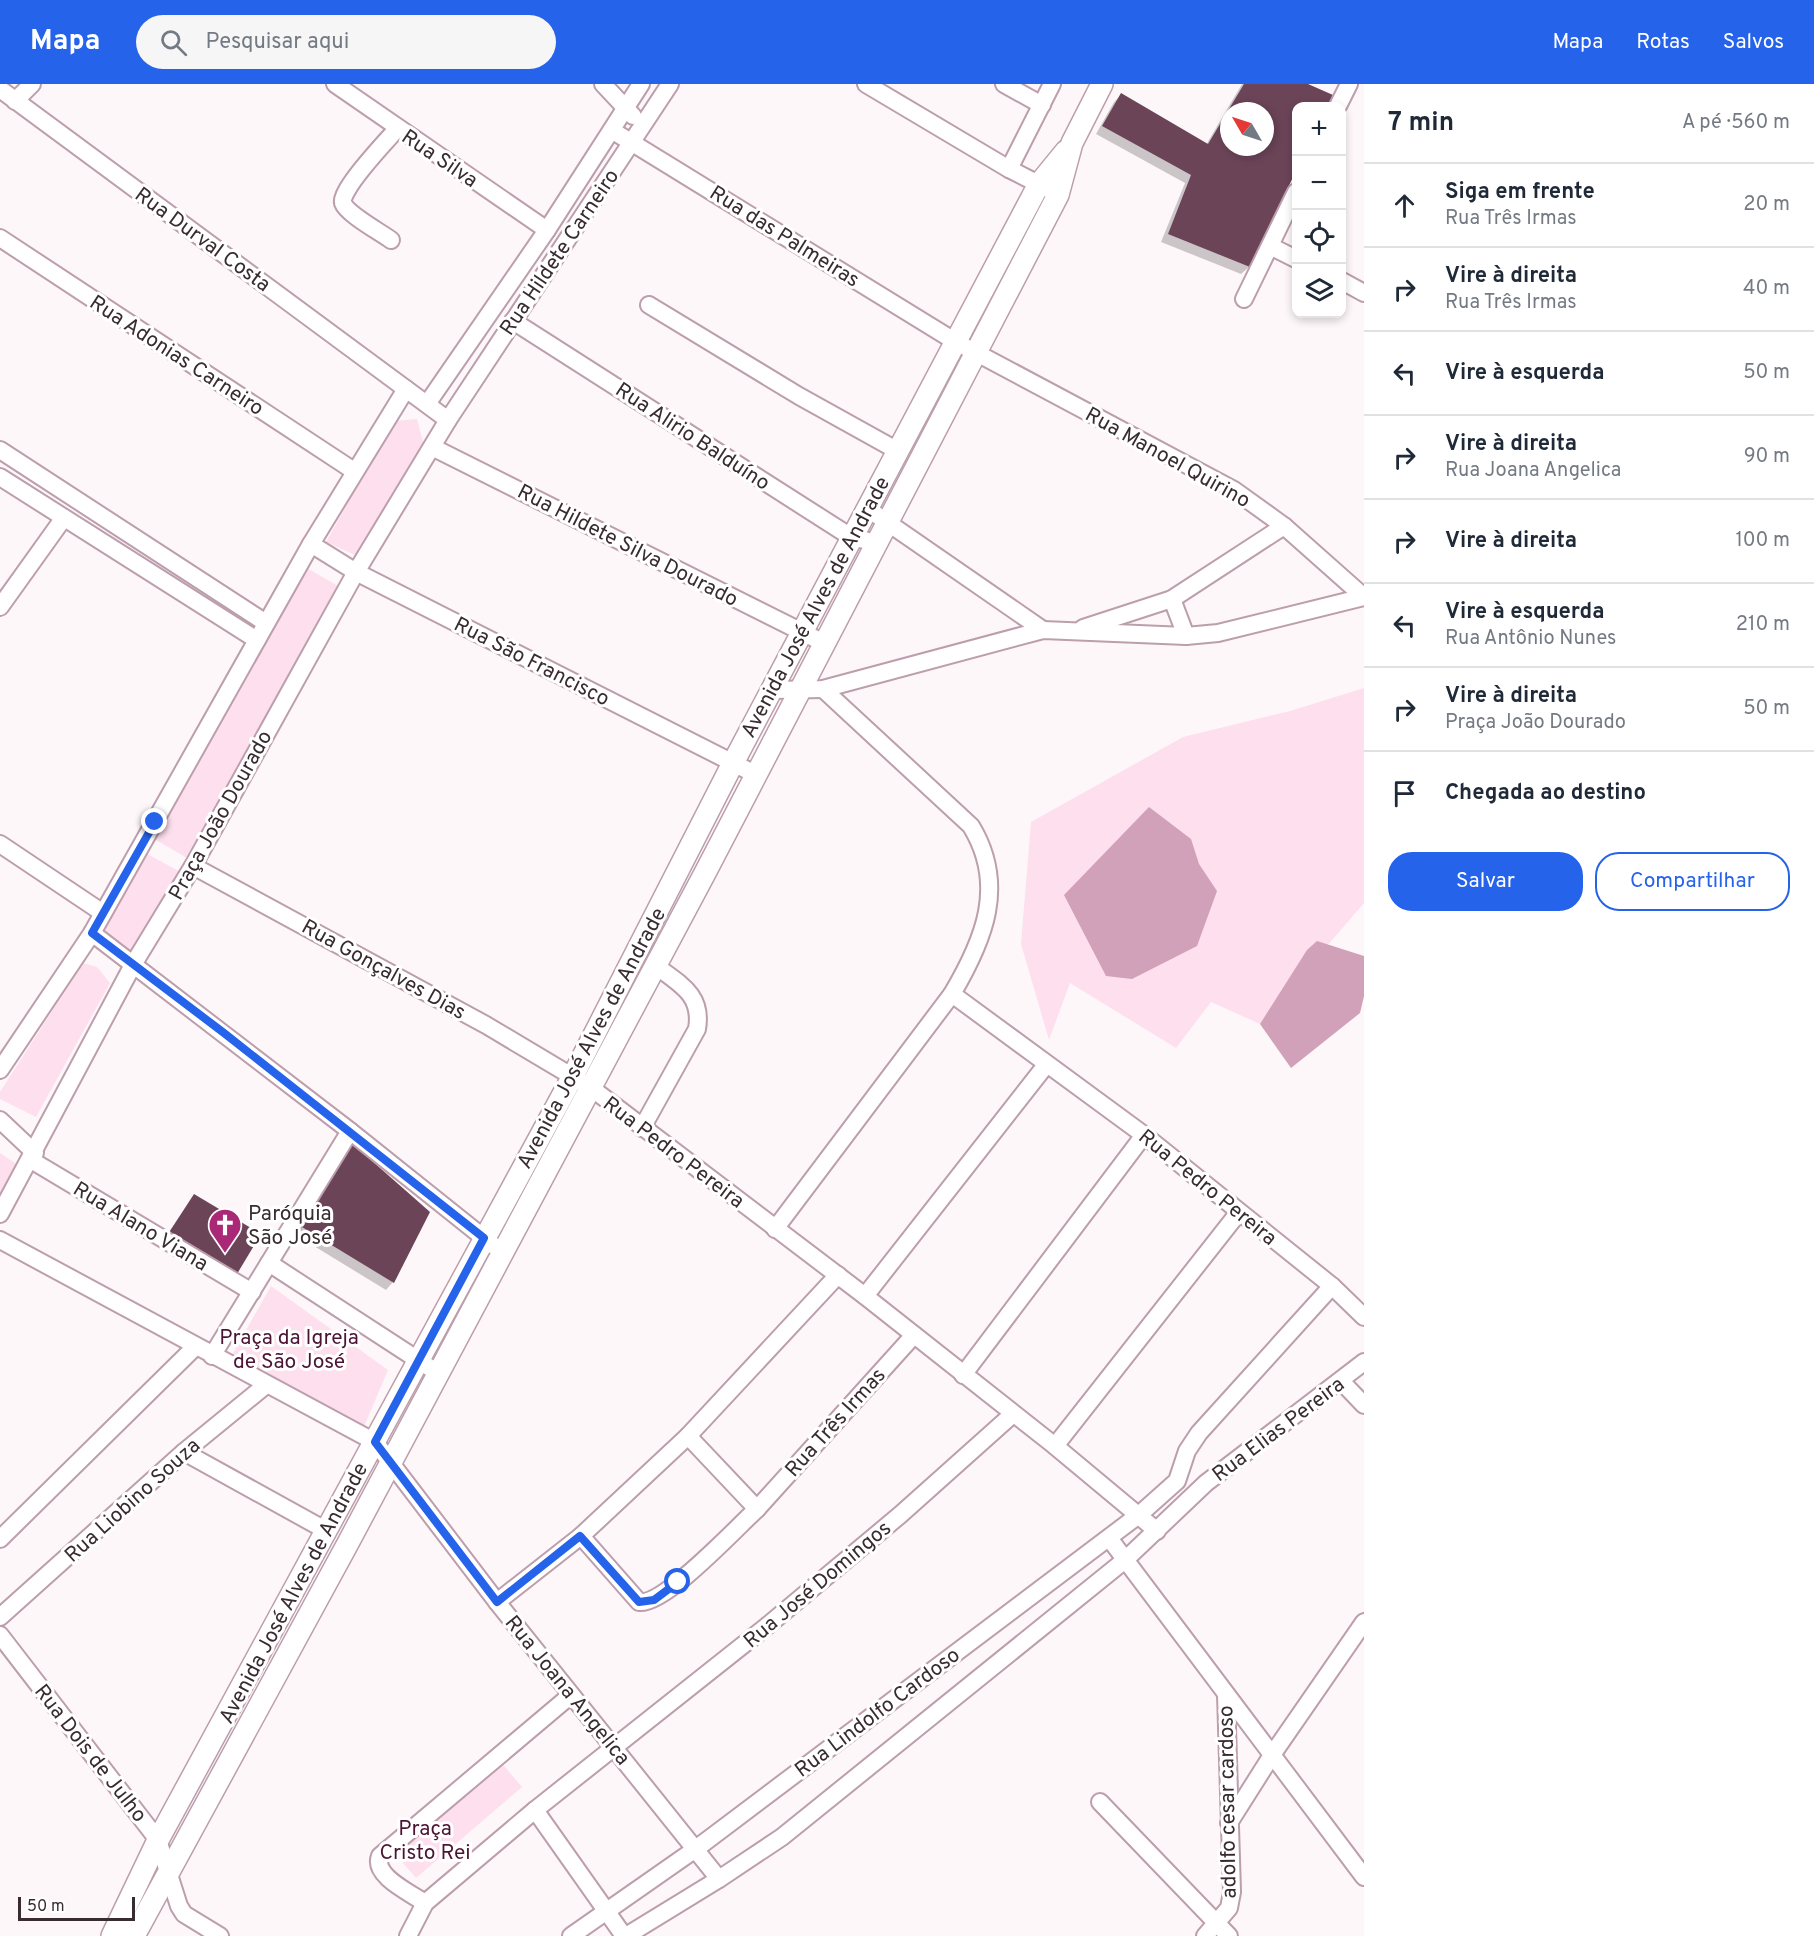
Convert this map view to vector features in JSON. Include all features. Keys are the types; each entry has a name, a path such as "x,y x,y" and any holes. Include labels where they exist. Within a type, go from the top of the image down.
{"main road":[{"name":"Avenida José Alves de Andrade","path":"134,1936 168,1877 503,1253 733,763 851,537 868,509 1039,184 1072,143 1102,84"},
{"name":"Avenida José Alves de Andrade","path":"112,1936 158,1840 484,1238 656,966 1058,195 1072,143"}],"street":[{"path":"15,100 33,84"},
{"name":"Rua Silva","path":"335,84 397,129 547,230"},
{"path":"603,84 643,127"},
{"name":"Rua Hildete Carneiro","path":"427,404 547,230 613,131 641,84"},
{"name":"Rua Hildete Carneiro","path":"448,420 670,84"},
{"path":"866,84 1009,169 1058,195"},
{"path":"1004,84 1042,105"},
{"path":"1009,169 1052,84"},
{"path":"1340,102 1349,84"},
{"name":"Rua Durval Costa","path":"0,89 406,389"},
{"path":"391,240 351,212 343,199 349,186 397,129"},
{"name":"Rua das Palmeiras","path":"613,131 956,342"},
{"path":"1244,299 1292,200"},
{"name":"Rua Adonias Carneiro","path":"0,238 354,471"},
{"path":"1270,246 1292,257"},
{"path":"531,253 548,266"},
{"path":"1346,283 1364,292"},
{"path":"649,305 799,396 898,451"},
{"name":"Rua Alirio Balduíno","path":"513,321 851,537 877,543"},
{"name":"Rua Manoel Quirino","path":"956,342 1234,490 1284,526 1364,597"},
{"path":"0,1070 92,933 311,544 406,389 448,420"},
{"name":"Praça João Dourado","path":"0,1214 134,963 193,866 356,572 448,420"},
{"name":"Rua Hildete Silva Dourado","path":"432,447 824,643"},
{"path":"0,450 266,623"},
{"path":"0,477 257,640"},
{"path":"868,509 1043,630"},
{"path":"0,607 63,519"},
{"path":"1072,632 1172,598 1284,526"},
{"name":"Rua São Francisco","path":"311,544 356,572 755,774"},
{"path":"772,690 799,691 823,688 1043,630 1186,636 1218,633 1364,597"},
{"path":"1172,598 1186,636"},
{"path":"775,1229 951,993 971,961 983,932 989,902 989,877 983,848 971,826 823,688"},
{"path":"0,844 103,913"},
{"name":"Rua Gonçalves Dias","path":"193,866 486,1025 582,1082"},
{"path":"92,933 350,1131 503,1253"},
{"path":"642,1128 697,1029 699,1016 698,1005 690,994 656,966"},
{"name":"Rua Pedro Pereira","path":"951,993 1144,1135 1332,1286 1364,1317"},
{"path":"865,1296 1046,1065"},
{"name":"Rua Pedro Pereira","path":"582,1082 865,1296 1140,1514 1157,1531"},
{"name":"Rua Alano Viana","path":"0,1120 33,1156 252,1292"},
{"path":"213,1356 350,1131"},
{"path":"963,1374 1144,1135"},
{"path":"1055,1446 1239,1212"},
{"path":"0,1240 375,1442"},
{"path":"269,1263 438,1373"},
{"path":"497,1602 580,1536 688,1436 837,1275"},
{"path":"1191,1496 1177,1481 1187,1451 1199,1433 1332,1286"},
{"name":"Rua Três Irmas","path":"580,1536 639,1602 646,1603 665,1594 757,1509 914,1335"},
{"path":"0,1539 195,1347"},
{"name":"Rua Elias Pereira","path":"1191,1496 1364,1362"},
{"path":"1341,1381 1364,1405"},
{"name":"Rua Liobino Souza","path":"0,1617 183,1452 266,1385"},
{"name":"Rua José Domingos","path":"615,1747 767,1626 900,1515 1013,1414"},
{"path":"688,1436 757,1509"},
{"name":"Rua Joana Angelica","path":"375,1442 497,1602 697,1848 719,1880"},
{"path":"183,1452 327,1531"},
{"name":"Rua Lindolfo Cardoso","path":"571,1936 697,1848 1109,1538 1177,1481"},
{"name":"Rua Lindolfo Cardoso","path":"625,1936 719,1880 782,1837 1125,1560 1191,1496"},
{"path":"1109,1538 1272,1755 1362,1869"},
{"path":"1229,1823 1272,1755 1364,1622"},
{"name":"Rua Dois de Julho","path":"0,1635 158,1840 174,1897 184,1914 220,1936"},
{"name":"adolfo cesar cardoso","path":"1204,1936 1229,1908 1231,1900 1226,1694"},
{"path":"424,1903 381,1871 378,1862 384,1851 571,1695"},
{"path":"408,1936 424,1903 535,1810 615,1747"},
{"path":"1100,1802 1229,1936"},
{"path":"535,1810 625,1936"}],"green space":[{"path":"417,419 424,446 362,558 326,542 394,421"},
{"path":"307,568 345,590 192,861 151,837"},
{"path":"1364,688 1364,903 1260,1024 1211,1002 1176,1048 1070,983 1049,1040 1021,944 1031,822 1183,737 1290,711"},
{"path":"142,851 184,874 132,972 89,942"},
{"path":"83,963 97,967 110,983 36,1117 0,1099 0,1092"},
{"path":"0,1153 18,1165 0,1194"},
{"name":"Praça da Igreja de São José","path":"271,1286 388,1370 360,1436 228,1362"},
{"name":"Praça Cristo Rei","path":"493,1753 522,1787 416,1878 386,1843"}],"shaded area":[{"path":"1149,807 1191,839 1199,864 1217,891 1197,946 1132,979 1106,976 1064,895"},
{"path":"1317,941 1364,956 1364,996 1360,1013 1291,1068 1260,1024 1307,950"}],"building":[{"path":"1244,84 1308,84 1333,95 1330,102 1292,102 1292,179 1250,267 1168,234 1191,175 1102,126 1121,93 1208,144 1220,124 1220,156 1274,156 1274,102 1233,102"},
{"path":"346,1138 430,1212 394,1283 297,1224"},
{"name":"Paróquia São José","path":"194,1194 261,1234 237,1274 168,1234"}],"place":[{"name":"Paróquia São José","path":"225,1254"}],"route":[{"path":"155,822 92,933 350,1131 484,1238 375,1442 497,1602 580,1536 620,1584 639,1602 646,1603 654,1600 678,1582"}]}
